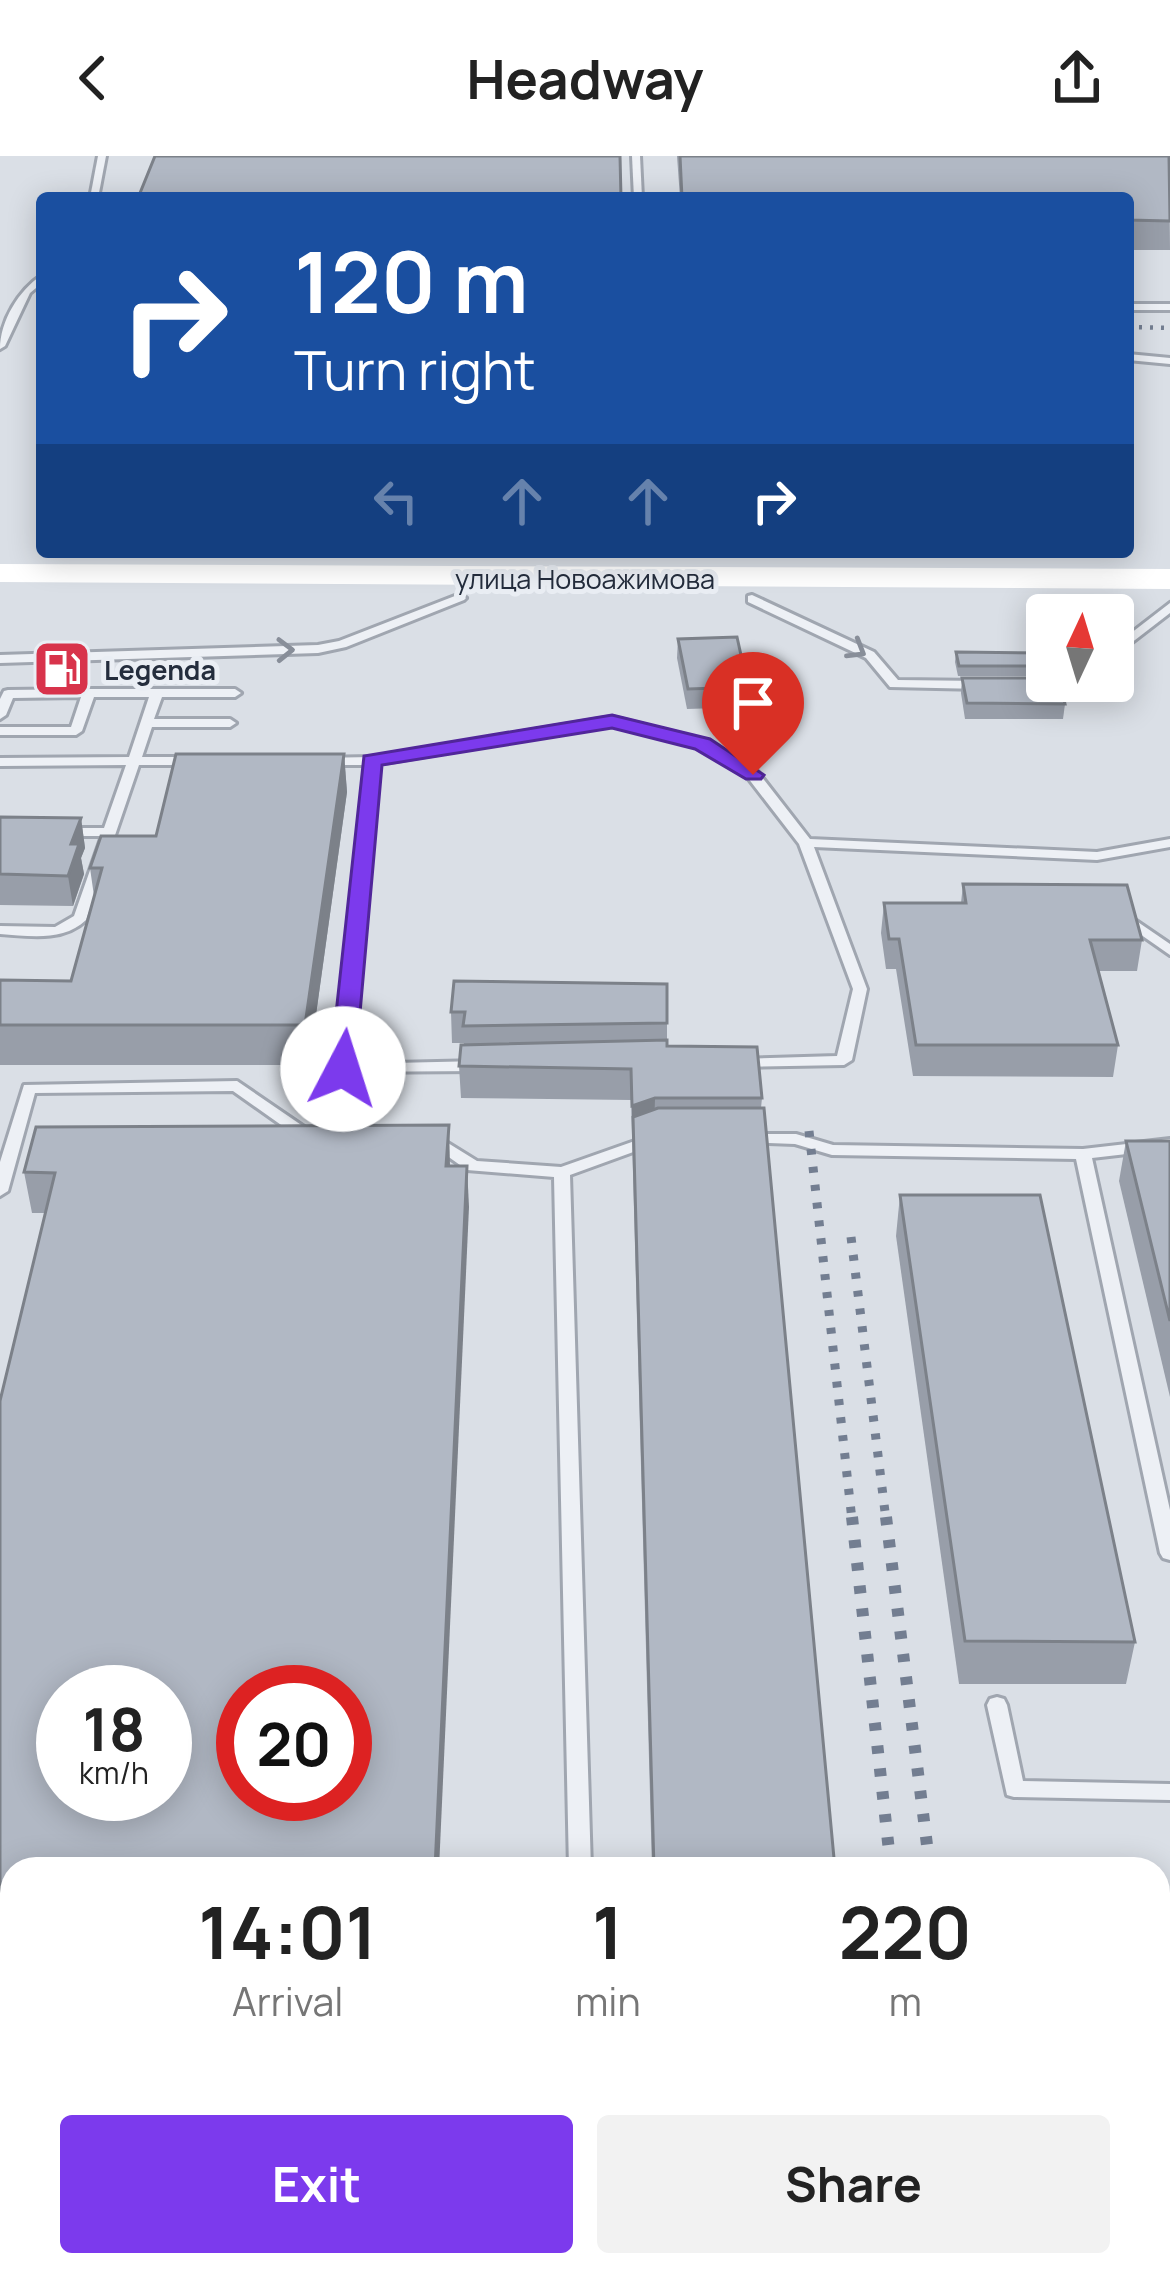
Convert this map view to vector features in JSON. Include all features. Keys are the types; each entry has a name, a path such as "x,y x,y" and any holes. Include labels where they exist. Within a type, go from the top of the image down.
{"main road":[{"name":"улица Новоажимова","path":"0,574 1170,579"},
{"name":"улица Новоажимова","path":"0,594 1170,603"}],"lane":[{"path":"95,192 102,156"},
{"path":"636,156 638,192"},
{"path":"0,346 26,292 36,283"},
{"path":"26,292 36,293"},
{"path":"1134,307 1170,307"},
{"path":"1134,358 1170,361"},
{"path":"0,658 318,649 343,644 460,598"},
{"path":"752,599 870,656 894,685 1004,686"},
{"path":"1134,635 1170,603"},
{"path":"0,930 59,931 75,926 158,692"},
{"path":"0,731 76,731 89,693"},
{"path":"0,716 8,694 235,693"},
{"path":"301,761 372,760 612,721 703,744 753,775 806,843 860,989 844,1060 730,1062"},
{"path":"147,723 230,723"},
{"path":"372,760 343,1069 501,1065"},
{"path":"0,762 206,761"},
{"path":"44,832 110,832"},
{"path":"806,843 1097,856 1170,843"},
{"path":"1132,922 1170,951"},
{"path":"0,1190 29,1088 237,1086 302,1136 325,1137"},
{"path":"418,1140 441,1141 473,1166 562,1172 654,1139 678,1139"},
{"path":"725,1139 796,1139 832,1150 1082,1154 1170,1144"},
{"path":"1082,1154 1170,1553"},
{"path":"562,1172 580,1857"},
{"path":"997,1705 1014,1789 1170,1792"}],"building":[{"path":"155,156 620,156 621,192 140,192"},
{"path":"680,156 1169,156 1170,221 1134,220 1134,192 682,192"},
{"path":"737,637 748,687 688,689 678,639"},
{"path":"956,652 1026,653 1026,666 959,666"},
{"path":"962,678 1026,678 1026,702 1065,704 967,703"},
{"path":"176,754 344,754 305,1025 0,1025 0,980 71,981 102,868 90,868 101,836 156,836"},
{"path":"0,817 81,818 71,844 79,844 68,876 0,874"},
{"path":"963,884 1127,885 1142,940 1090,940 1118,1045 916,1045 899,939 889,939 884,903 966,903"},
{"path":"454,981 667,984 667,1023 463,1026 465,1012 451,1012"},
{"path":"667,1040 667,1046 757,1047 762,1098 655,1098 632,1106 631,1069 459,1066 461,1045"},
{"path":"658,1108 764,1108 834,1857 654,1857 633,1117"},
{"path":"449,1125 446,1166 467,1166 436,1857 0,1857 0,1401 55,1173 24,1172 36,1127"},
{"path":"1126,1141 1170,1141 1170,1321"},
{"path":"900,1195 1040,1195 1135,1642 965,1641"}],"railway":[{"path":"1134,327 1170,328"},
{"path":"809,1131 852,1520"},
{"path":"851,1237 886,1520"},
{"path":"852,1517 890,1857"},
{"path":"886,1517 928,1857"}],"place":[{"name":"Legenda","path":"62,669"}],"route":[{"path":"343,1069 372,760 612,721 703,744 753,775"}]}
